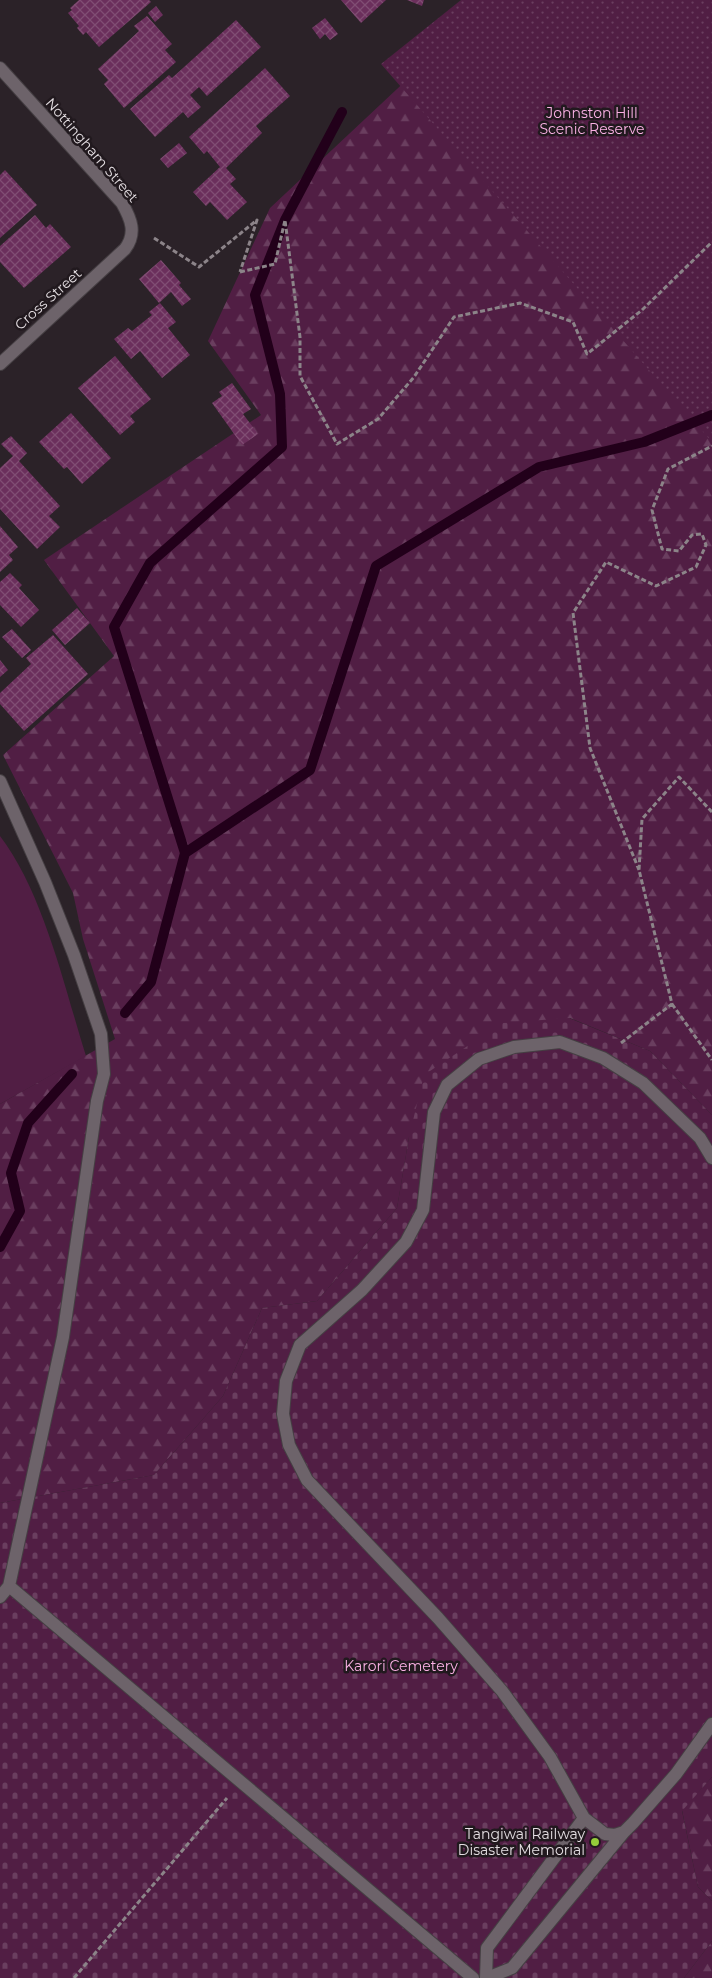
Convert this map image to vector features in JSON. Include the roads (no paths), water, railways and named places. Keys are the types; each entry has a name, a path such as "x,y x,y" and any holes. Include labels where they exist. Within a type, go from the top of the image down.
{"street":[{"name":"Nottingham Street","path":"0,68 122,203 132,224 130,242 117,257"},
{"name":"Cross Street","path":"0,364 117,257"},
{"path":"0,781 27,839 74,955 101,1034 104,1074 97,1100 63,1337 9,1586 0,1597"},
{"path":"624,1832 615,1835 605,1834 584,1818 550,1756 502,1691 438,1618 307,1480 289,1445 283,1414 286,1381 300,1345 362,1290 406,1242 423,1210 434,1112 447,1085 479,1059 514,1047 560,1042 603,1058 643,1083 700,1138 712,1158"},
{"path":"9,1586 473,1978"},
{"path":"584,1818 487,1948 486,1978 512,1968 624,1832 676,1774 712,1724"}],"waterway":[{"path":"125,1013 151,982 185,853 114,627 150,563 282,447 280,394 255,295 285,220 342,112"},
{"path":"185,853 310,770 376,566 539,467 644,442 712,415"},
{"path":"0,1247 20,1211 11,1173 28,1123 72,1074"}],"place":[{"name":"Tangiwai Railway Disaster Memorial","path":"595,1842"}],"park label":[{"name":"Johnston Hill Scenic Reserve","path":"592,122"},
{"name":"Karori Cemetery","path":"401,1666"}]}
